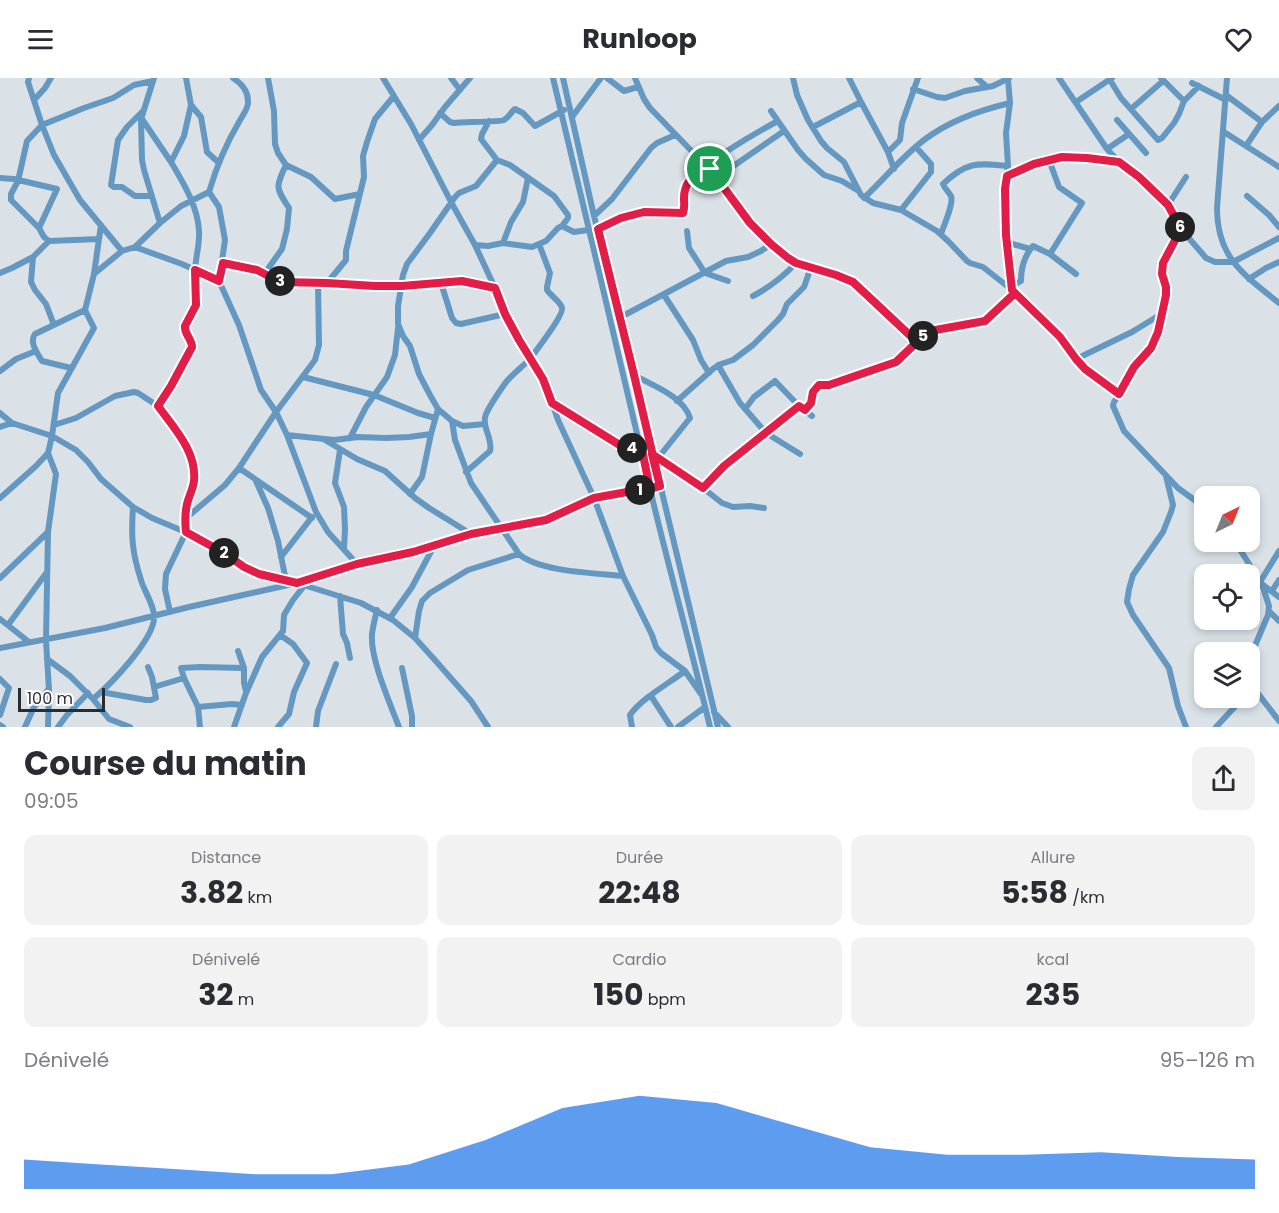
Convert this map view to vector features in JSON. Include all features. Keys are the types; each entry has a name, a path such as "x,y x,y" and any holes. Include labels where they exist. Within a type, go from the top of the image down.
{"street":[{"path":"29,78 28,82 54,155 82,203 122,250"},
{"path":"34,99 51,78"},
{"path":"130,78 134,85"},
{"path":"171,162 184,136 191,105 186,78"},
{"path":"94,274 122,250 135,247 181,206 209,192 219,163 249,102 242,85 233,78"},
{"path":"268,78 274,111 275,144 286,165 311,177 335,199 360,194"},
{"path":"383,78 475,245 505,314 543,379 558,420 594,498 623,576 656,647 686,671 701,694"},
{"path":"451,78 460,90"},
{"path":"419,140 470,78"},
{"path":"553,78 650,489 710,727"},
{"path":"563,78 594,216 655,456 660,486 718,727"},
{"path":"572,117 601,78"},
{"path":"607,78 624,91 638,87"},
{"path":"635,78 650,108 706,165 750,223 771,244 796,263 853,282 917,342"},
{"path":"793,78 797,95 813,128 824,145 844,162 858,191 864,198 873,203 900,210 941,234 967,261 983,267 1013,289 1060,337 1076,359 1093,376 1105,382 1119,394"},
{"path":"849,78 888,152 894,169"},
{"path":"888,152 900,140 902,123 918,78"},
{"path":"977,78 987,87"},
{"path":"913,89 941,98 987,87 1009,78 1010,103 1006,134 1008,166 1005,189 1006,242 1013,289"},
{"path":"1059,78 1107,149 1168,205 1181,229 1206,258 1215,262 1233,262 1279,238"},
{"path":"1227,78 1217,221 1221,241 1233,262 1249,279 1279,303"},
{"path":"99,239 49,241 11,200 10,194 18,181 27,141 42,125 113,98 134,85 153,79"},
{"path":"153,79 141,118 142,164 160,223"},
{"path":"1076,102 1111,79 1121,98 1158,140 1174,123 1184,102 1199,87"},
{"path":"1131,109 1162,79 1184,102"},
{"path":"1192,82 1226,98 1262,122"},
{"path":"327,283 346,260 346,251 364,173 363,156 375,119 394,96"},
{"path":"813,128 861,102"},
{"path":"864,198 927,137 943,127 981,111 1010,103"},
{"path":"191,105 201,117 207,152 219,163"},
{"path":"1246,146 1262,122 1279,106"},
{"path":"440,113 453,123 503,121 515,109 520,110 536,126 569,108"},
{"path":"144,109 118,140 111,181 112,186 122,187 135,196 152,196"},
{"path":"771,111 798,150 820,172 858,191"},
{"path":"141,118 171,162 192,201 199,230 195,270 196,305 184,329 192,347 158,406"},
{"path":"1117,120 1146,153"},
{"path":"475,245 488,246 503,243 532,247 546,240 568,218 557,199 510,165 497,160 481,139 489,121"},
{"path":"598,229 621,218 644,212 683,213 687,183 706,165 756,132 778,121"},
{"path":"716,178 784,131"},
{"path":"1224,132 1279,167"},
{"path":"1107,149 1129,134"},
{"path":"594,216 612,199 651,148 675,135"},
{"path":"900,210 931,172 931,164 916,147"},
{"path":"1007,176 1034,164 1062,157 1119,162"},
{"path":"350,438 366,407 387,377 394,354 403,276 408,262 451,202 459,193 476,186 497,160"},
{"path":"1049,160 1059,187 1082,203 1050,254"},
{"path":"941,234 952,201 943,184 955,173 975,164 1008,166"},
{"path":"265,273 282,249 286,235 289,208 278,190 279,180 286,165"},
{"path":"1168,205 1186,177"},
{"path":"0,178 57,189 71,186"},
{"path":"503,243 511,222 523,202 528,178"},
{"path":"39,228 57,189"},
{"path":"209,192 219,207 225,240 219,281 239,325 261,390 276,412 287,435 316,512 328,532 357,564"},
{"path":"1247,196 1279,227"},
{"path":"0,498 48,453 58,393 93,328 85,310 94,274 101,225"},
{"path":"562,226 574,232 588,230"},
{"path":"1181,229 1163,263 1166,295 1158,332 1154,342 1134,367 1113,406 1124,431 1184,494 1194,500"},
{"path":"687,231 689,248 705,273 728,281"},
{"path":"0,273 33,257 49,241"},
{"path":"1006,242 1030,249"},
{"path":"466,472 490,451 491,446 484,424 487,413 507,382 530,359 551,331 563,309 547,290 550,273 539,244"},
{"path":"619,318 726,261 756,254 771,244"},
{"path":"703,488 724,466 765,433 811,403 813,392 819,385 829,385 896,362 930,331 985,321 1021,281 1021,270 1030,249 1034,246 1050,254 1076,274"},
{"path":"135,247 171,259 219,281"},
{"path":"33,257 32,285 46,304 54,325"},
{"path":"1249,279 1279,262"},
{"path":"223,263 257,270 280,282 375,286 467,282 495,288"},
{"path":"753,296 774,284 796,263"},
{"path":"677,401 718,365 733,360 753,345 778,320 787,304 804,287 811,267"},
{"path":"185,519 225,485 239,468 276,412 315,360 318,353 318,283"},
{"path":"441,283 452,318 456,323 461,324 505,314"},
{"path":"664,295 688,331 709,373"},
{"path":"71,368 44,362 40,359 32,341 33,337 85,310"},
{"path":"1076,359 1163,313"},
{"path":"398,324 410,346 419,374 438,409 452,421 464,426 484,424"},
{"path":"0,371 16,359 36,351"},
{"path":"718,365 736,397 765,433 800,454"},
{"path":"634,375 677,401 689,414 689,422 655,456"},
{"path":"303,377 374,395 435,418"},
{"path":"745,408 774,381 812,416"},
{"path":"54,425 76,418 115,396 138,393 158,406 189,451 194,483 187,503 186,532 166,574 165,589 170,612"},
{"path":"552,403 618,444 642,450"},
{"path":"410,494 422,477 438,409"},
{"path":"0,413 12,423 52,436 76,450 101,479 133,507 186,532 244,567 259,574 361,603 390,618 415,638 471,701 488,727"},
{"path":"452,421 453,433 471,483 519,554 531,562 552,567 623,576"},
{"path":"0,427 12,423"},
{"path":"287,435 334,440 431,434"},
{"path":"325,440 357,459 385,471 429,508 471,534"},
{"path":"340,450 335,483 344,507 344,549"},
{"path":"48,453 56,474 48,532 46,640 49,690 48,727"},
{"path":"655,456 727,505 764,508"},
{"path":"239,468 312,519"},
{"path":"1165,474 1173,505 1171,512 1163,532 1133,574 1127,602 1132,615 1169,668 1178,706 1186,727"},
{"path":"256,481 268,508 286,581"},
{"path":"0,648 105,628 300,584 357,564 398,556 471,534 546,520 594,498 660,486"},
{"path":"93,699 143,645 151,631 154,616 133,554 131,538 133,507"},
{"path":"281,557 316,512"},
{"path":"0,578 48,532"},
{"path":"390,618 415,582 434,546"},
{"path":"1261,583 1279,550"},
{"path":"1241,552 1261,583 1267,598 1269,611 1256,642"},
{"path":"415,638 422,601 430,594 468,570 519,554"},
{"path":"8,625 47,571"},
{"path":"1272,591 1279,580"},
{"path":"1261,583 1279,597"},
{"path":"234,727 262,657 283,631 284,615 300,584"},
{"path":"340,596 343,634 350,658"},
{"path":"377,610 372,646 399,727"},
{"path":"1269,611 1279,621"},
{"path":"0,619 29,642"},
{"path":"278,727 289,714 294,692 307,663 293,644 280,635"},
{"path":"238,651 244,668 246,693"},
{"path":"47,659 66,672 110,719 130,727"},
{"path":"316,727 318,711 336,664"},
{"path":"101,692 151,700 156,698 148,667"},
{"path":"200,727 198,706 181,668 244,668"},
{"path":"402,668 412,716 412,727"},
{"path":"632,727 630,715 651,696 686,671"},
{"path":"154,687 184,678"},
{"path":"0,679 9,688 0,715"},
{"path":"25,727 34,708 49,690"},
{"path":"58,727 88,693"},
{"path":"651,696 671,727"},
{"path":"1260,696 1279,721 1272,727"},
{"path":"198,706 242,705"},
{"path":"678,727 705,707"},
{"path":"1216,727 1234,708"},
{"path":"714,711 728,727"}],"route":[{"path":"710,169 706,165 687,183 684,213 644,212 621,218 598,229 634,375 652,454 660,486 650,489 594,498 546,520 471,534 413,552 357,564 297,583 259,574 186,532 187,503 194,483 192,462 189,451 158,406 191,351 192,344 184,329 196,305 195,270 219,281 223,263 257,270 280,282 402,286 462,281 495,288 505,314 543,379 552,403 610,440 626,447 642,450 650,489 660,486 652,454 703,488 724,466 799,406 805,410 811,403 813,392 819,385 829,385 896,362 930,331 985,321 1015,293 1060,337 1085,369 1119,394 1134,367 1151,348 1158,332 1166,295 1162,274 1163,263 1181,229 1168,205 1139,177 1119,162 1062,157 1034,164 1007,176 1005,189 1006,242 1012,290 1015,293 985,321 930,331 917,342 853,282 796,263 771,244 750,223 710,169"}]}
